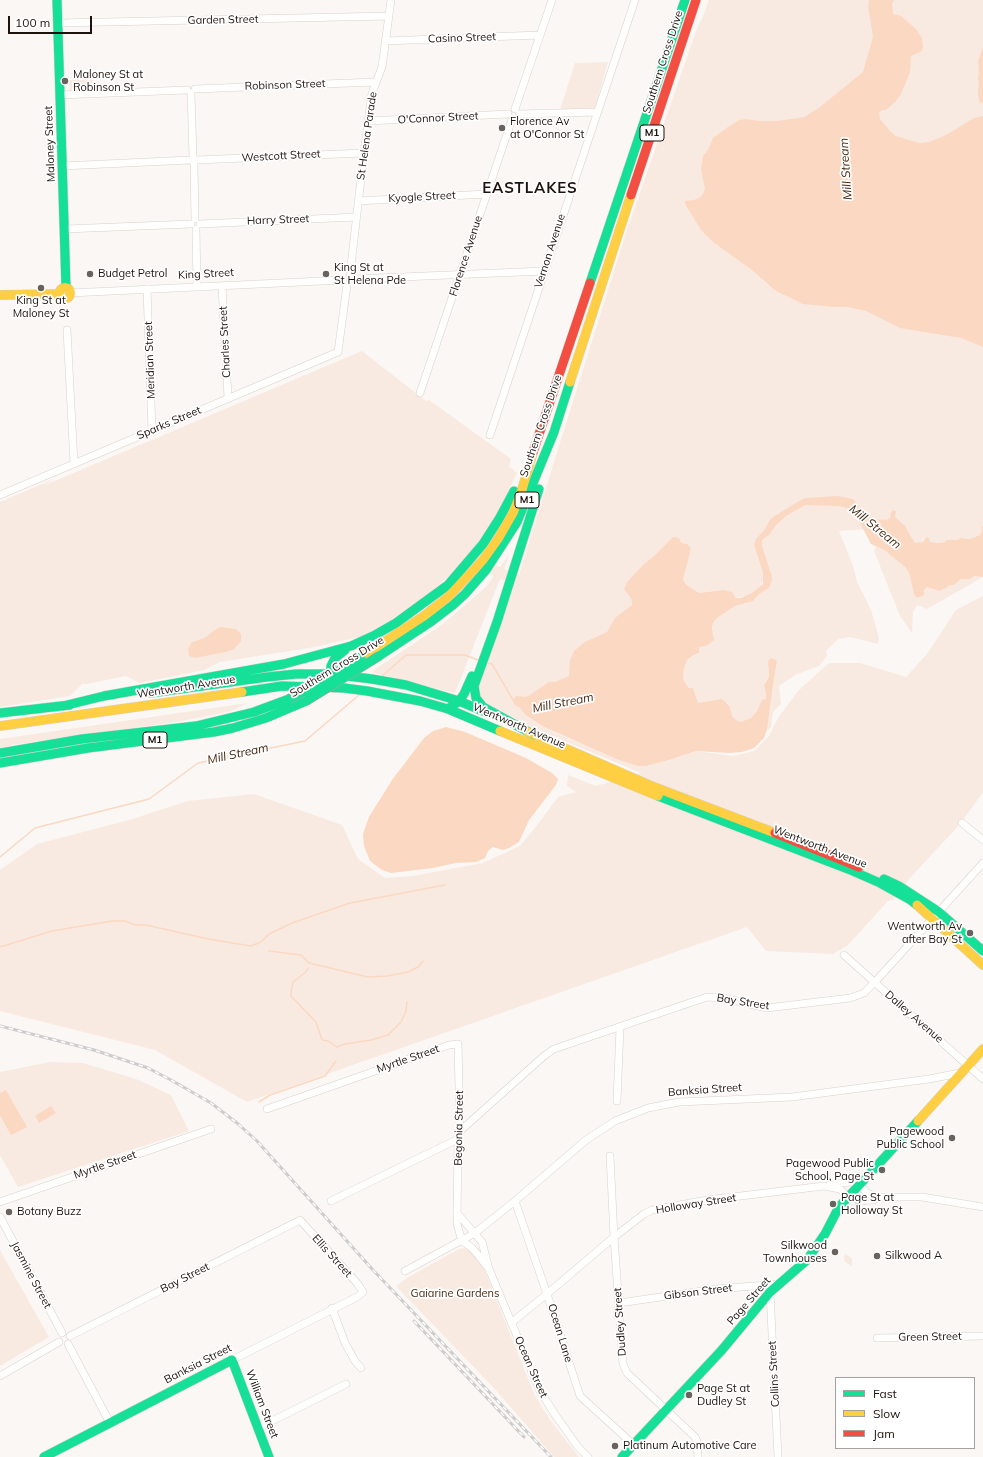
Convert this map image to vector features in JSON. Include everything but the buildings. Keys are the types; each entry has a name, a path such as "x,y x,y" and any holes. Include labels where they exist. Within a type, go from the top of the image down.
{"main road":[{"name":"Maloney Street","path":"57,0 65,291"},
{"name":"Southern Cross Drive","path":"487,565 498,539 513,513 522,490 531,457 592,280 685,0"},
{"name":"Southern Cross Drive","path":"0,763 88,748 214,732 266,718 306,701 345,678 453,605 487,565 518,522 554,432 607,266 696,0"},
{"name":"King Street","path":"0,295 65,291"},
{"path":"448,709 459,701 467,689 488,641 513,572 540,486 554,432"},
{"path":"63,706 104,696 284,664 351,646 396,624 448,584 477,552 499,519 531,457"},
{"name":"Southern Cross Drive","path":"0,753 82,739 202,725 254,712 289,699 318,684 424,616 448,597 477,568 487,565"},
{"path":"330,674 331,666 335,658 351,646"},
{"path":"478,665 474,686 474,694 478,701 483,707 534,735"},
{"name":"Wentworth Avenue","path":"0,713 63,706 296,674 330,674 367,686 382,680 412,687 459,701 654,787 839,858 899,886 983,951"},
{"name":"Wentworth Avenue","path":"0,726 270,688 305,686 367,686 392,689 405,697 448,709 688,809 848,869 880,883 936,915 983,965"},
{"name":"Page Street","path":"622,1457 721,1351 770,1292 807,1260 825,1234 839,1207 983,1049"},
{"name":"Banksia Street","path":"44,1457 232,1360"},
{"name":"William Street","path":"232,1360 269,1457"}],"street":[{"name":"St Helena Parade","path":"352,277 358,201 368,121 372,93 382,67 391,0"},
{"path":"510,117 517,118 517,111 539,35 552,0"},
{"name":"Vernon Avenue","path":"490,435 634,0"},
{"name":"Garden Street","path":"58,23 389,16"},
{"name":"Casino Street","path":"385,41 539,35"},
{"name":"Robinson Street","path":"60,95 191,91 376,82"},
{"path":"191,91 197,287"},
{"path":"517,111 597,112"},
{"name":"O'Connor Street","path":"368,121 510,117"},
{"name":"Florence Avenue","path":"420,393 510,117"},
{"name":"Westcott Street","path":"62,166 364,153"},
{"name":"Kyogle Street","path":"358,201 486,194"},
{"name":"Harry Street","path":"64,229 357,217"},
{"path":"345,283 345,276 544,271"},
{"name":"King Street","path":"65,291 147,290 222,286 345,283"},
{"name":"Sparks Street","path":"0,495 338,352 345,283"},
{"name":"Charles Street","path":"222,286 228,398"},
{"name":"Meridian Street","path":"147,290 152,431"},
{"path":"67,330 74,464"},
{"path":"962,823 983,840"},
{"name":"Bay Street","path":"330,1201 459,1135 544,1056 554,1049 620,1028 707,997 723,998 767,1008 850,998 864,993 983,863"},
{"name":"Dalley Avenue","path":"844,955 983,1080"},
{"path":"617,1100 620,1028"},
{"name":"Myrtle Street","path":"267,1109 449,1044 458,1044"},
{"name":"Begonia Street","path":"458,1044 459,1135 457,1224 462,1241"},
{"name":"Banksia Street","path":"405,1271 475,1233 586,1140 615,1121 648,1108 679,1102 792,1097 929,1079 960,1073"},
{"name":"Myrtle Street","path":"0,1202 211,1129"},
{"name":"Dudley Street","path":"610,1156 623,1364 627,1373 695,1437 697,1441 698,1457"},
{"name":"Holloway Street","path":"511,1323 548,1294 614,1237 644,1214 652,1210 707,1200 824,1186 833,1183 849,1182 859,1184"},
{"path":"859,1184 867,1193 878,1197"},
{"name":"Holloway Street","path":"824,1186 840,1189 853,1201 874,1200 878,1197 922,1197 983,1207"},
{"name":"Ocean Lane","path":"515,1201 548,1294 580,1396 634,1445"},
{"path":"457,1212 475,1233"},
{"name":"Jasmine Street","path":"0,1217 62,1333"},
{"name":"Bay Street","path":"70,1336 300,1220"},
{"name":"Ellis Street","path":"300,1220 363,1292"},
{"name":"Ocean Street","path":"475,1233 482,1242 489,1269 540,1391 578,1447 588,1457"},
{"name":"Ocean Street","path":"462,1241 471,1247 489,1269"},
{"name":"Gibson Street","path":"619,1303 716,1289 779,1284"},
{"name":"Banksia Street","path":"232,1360 332,1308 357,1297 363,1292"},
{"name":"Collins Street","path":"770,1292 778,1457"},
{"path":"332,1308 345,1343 354,1361 361,1368"},
{"path":"59,1342 59,1337 62,1333 67,1333 70,1336 70,1341 68,1344 110,1423"},
{"name":"Green Street","path":"876,1338 983,1336"},
{"path":"59,1342 63,1345 68,1344"},
{"path":"0,1376 59,1342"},
{"path":"258,1428 346,1384"}],"green space":[{"path":"709,0 983,0 982,531 980,535 970,539 962,538 958,540 946,540 945,542 939,543 930,542 930,540 924,539 919,544 915,543 906,527 839,531 853,566 857,582 871,610 879,638 878,644 850,637 838,639 826,651 827,656 819,666 795,675 779,686 781,704 773,712 771,728 767,730 777,662 768,661 769,677 764,685 766,699 762,701 757,711 751,718 743,722 736,720 732,716 728,703 721,699 698,703 693,689 690,688 683,679 684,668 687,660 699,653 699,647 706,646 714,636 712,627 717,618 735,606 745,604 756,598 759,594 769,588 771,573 761,540 754,545 764,580 759,588 747,596 736,598 734,595 723,590 699,593 683,580 687,564 534,720 542,726 567,738 646,766 696,751 733,756 754,751 769,736 778,718 798,691 829,663 860,663 906,677 927,654 956,610 983,596 983,792 961,823 909,879 896,897 893,900 888,901 848,945 833,954 766,951 747,927 247,1102 155,1050 0,1011 0,870 37,844 129,820 188,801 254,794 342,825 358,859 385,878 413,876 483,863 520,846 558,797 576,792 567,786 568,775 596,786 641,773 533,728 483,702 477,692 515,584 500,579 455,693 371,672 443,624 487,586 494,576 462,565 425,597 391,620 363,636 315,647 220,662 204,670 140,683 126,676 82,684 70,696 0,707 0,502 54,479 43,486 362,351 426,401 429,400 511,459 509,466 517,473 495,518 469,555 500,567 509,555 504,569 519,575 626,233 696,31"},
{"path":"608,62 595,108 560,110 575,63"},
{"path":"93,79 94,89 70,90 69,80"},
{"path":"876,546 884,550 905,567 909,573 912,587 921,597 927,587 939,591 950,585 954,585 961,579 970,579 974,576 983,577 927,609 917,605 913,612 912,633 900,616 874,551"},
{"path":"248,703 228,712 176,722 12,745 0,748 0,739"},
{"path":"50,1062 83,1063 136,1079 171,1095 189,1131 18,1187 0,1155 0,1072"},
{"name":"Gaiarine Gardens","path":"465,1248 471,1251 483,1266 535,1396 550,1420 579,1457 554,1457 494,1388 396,1286 407,1278 459,1249"},
{"path":"0,1250 49,1337 0,1366"},
{"path":"845,1254 852,1258 852,1266 845,1262"}],"water":[{"path":"869,0 894,0 892,4 893,14 901,16 916,29 922,38 922,51 911,56 910,72 901,94 886,110 879,112 880,119 890,131 896,136 912,141 921,143 929,142 946,135 974,118 983,116 983,347 961,338 900,328 866,311 847,307 803,304 776,291 752,270 713,242 701,230 685,204 685,201 694,200 703,194 705,189 701,169 703,156 708,150 713,138 739,120 778,121 804,117 820,107 863,72 873,37 868,6"},
{"path":"983,47 983,104 979,101 978,94 978,61"},
{"path":"838,496 853,499 871,519 887,520 890,518 892,510 896,511 895,517 905,526 915,543 922,542 927,537 929,538 930,542 938,543 945,542 946,540 957,540 961,538 970,539 980,535 982,530 981,527 983,526 983,577 974,576 970,579 961,579 954,585 950,585 939,591 927,587 924,591 924,595 917,598 914,594 909,573 905,567 884,550 871,544 858,519 850,509 840,506 805,505 786,516 775,526 770,534 762,540 762,546 772,576 769,588 759,594 753,601 735,606 717,618 712,627 714,640 706,646 699,647 699,653 687,660 684,668 683,679 689,688 693,688 698,703 721,699 730,707 732,716 741,722 751,718 757,711 762,700 766,699 764,685 769,677 768,661 771,658 776,660 777,662 767,730 764,738 754,748 742,752 729,753 696,751 646,766 638,766 619,760 542,726 526,715 513,700 516,696 526,697 549,682 555,682 569,676 570,660 574,651 585,642 607,632 615,618 632,605 632,600 624,589 628,581 673,537 679,538 681,543 687,544 691,548 683,580 687,585 699,593 723,590 732,592 736,598 741,598 752,593 763,584 763,573 754,545 756,539 766,528 769,521 773,517 806,498"},
{"path":"221,627 236,629 241,634 241,641 234,649 195,658 189,656 188,649 191,643 206,637"},
{"path":"446,727 465,732 526,758 552,773 558,779 556,785 529,820 519,842 509,848 503,850 493,847 488,851 485,858 476,862 456,863 433,868 391,873 382,870 370,861 364,846 363,834 369,817 392,780 424,738 433,731"},
{"path":"6,1090 27,1127 11,1135 0,1115 0,1093"},
{"path":"51,1106 56,1113 39,1123 35,1116"}],"waterway":[{"name":"Mill Stream","path":"381,677 406,655 465,655 478,660"},
{"name":"Mill Stream","path":"488,663 492,664 518,706"},
{"name":"Mill Stream","path":"0,857 35,828 149,799 198,763 305,741 359,695"},
{"path":"0,947 52,931 112,921 125,921 135,925 146,925 208,939 251,946 261,942 269,934 292,923 350,903 445,885"},
{"path":"269,951 301,955 309,963 368,977 387,976 408,972 418,967 423,961"},
{"path":"308,968 306,972 293,982 291,996 316,1022 322,1040 328,1041 337,1047 388,1035 401,1022 406,1011 407,1002"},
{"path":"259,1102 270,1095 325,1076 336,1061"}],"railway":[{"path":"0,1026 94,1050 148,1068 211,1103 237,1123 257,1141 373,1270 551,1457"},
{"path":"414,1321 524,1437"}],"traffic: fast":[{"path":"57,0 66,287"},
{"path":"590,283 685,0"},
{"path":"379,656 432,621 453,605 486,570 517,522 554,432 570,382"},
{"path":"534,735 483,707 476,698 474,686 497,622 539,489"},
{"path":"63,706 104,696 284,664 351,646 375,635 396,623 448,585 483,544 514,491"},
{"path":"330,674 331,666 335,658 345,650"},
{"path":"306,701 379,656"},
{"path":"289,699 319,684 361,657"},
{"path":"151,693 267,677 296,674 330,674 406,685 459,701 490,714"},
{"path":"448,709 459,701 464,694 472,676"},
{"path":"242,692 282,686 344,688 367,691 420,701 448,709 500,731"},
{"path":"0,753 82,739 196,726 254,712 289,699"},
{"path":"0,763 88,748 214,732 266,718 306,701"},
{"path":"0,713 70,705"},
{"path":"658,796 848,869 880,883 917,905"},
{"path":"884,879 899,886 939,912 983,951"},
{"path":"622,1457 721,1351 770,1292 807,1260 825,1234 839,1207 918,1121"},
{"path":"44,1457 232,1360 269,1457"}],"traffic: slow":[{"path":"570,382 631,195"},
{"path":"65,287 69,289 71,293 69,297 65,299 61,297 59,293 61,289 65,287"},
{"path":"0,295 59,294"},
{"path":"361,657 424,616 448,597 483,560 498,539 513,513 522,490 533,452"},
{"path":"0,726 242,692"},
{"path":"500,731 658,796"},
{"path":"528,732 654,787 775,833"},
{"path":"917,905 983,965"},
{"path":"918,1121 983,1049"}],"traffic: jam":[{"path":"631,195 696,0"},
{"path":"533,452 590,283"},
{"path":"775,833 859,867"}],"place":[{"name":"Maloney St at Robinson St","path":"65,81"},
{"name":"Florence Av at O'Connor St","path":"502,128"},
{"name":"Budget Petrol","path":"90,274"},
{"name":"King St at St Helena Pde","path":"326,274"},
{"name":"King St at Maloney St","path":"41,288"},
{"name":"Wentworth Av after Bay St","path":"970,933"},
{"name":"Pagewood Public School","path":"952,1138"},
{"name":"Pagewood Public School, Page St","path":"882,1170"},
{"name":"Page St at Holloway St","path":"833,1204"},
{"name":"Botany Buzz","path":"9,1212"},
{"name":"Silkwood Townhouses","path":"835,1252"},
{"name":"Silkwood A","path":"877,1256"},
{"name":"Page St at Dudley St","path":"689,1395"},
{"name":"Platinum Automotive Care","path":"615,1446"}],"district":[{"name":"EASTLAKES","path":"530,188"}]}
